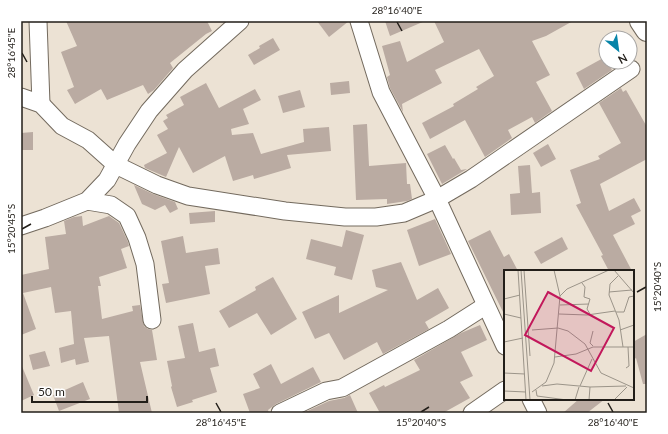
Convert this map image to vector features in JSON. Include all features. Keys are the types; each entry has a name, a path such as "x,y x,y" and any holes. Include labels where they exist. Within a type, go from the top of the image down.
{"main road":[{"path":"641,21 647,30"}],"street":[{"path":"38,21 41,104"},
{"path":"21,226 87,201 107,180 127,144 149,111 185,70 240,21"},
{"path":"359,21 381,92 437,199 504,344"},
{"path":"21,96 41,104 62,126 88,140 116,165 157,186 188,196 292,212 345,217 376,217 404,213 437,199 471,179 630,70"},
{"path":"87,201 111,205 127,216 137,238 145,264 152,320"},
{"path":"280,413 326,391 342,388 449,329 486,306"},
{"path":"472,413 504,391"},
{"path":"532,400 538,413"}],"building":[{"path":"66,21 207,21 212,31 206,34 170,63 173,68 154,90 148,94 143,85 107,100 101,89 75,104 67,90 74,87 61,52 77,46"},
{"path":"317,21 349,21 329,37"},
{"path":"385,21 425,21 390,36"},
{"path":"434,21 573,21 546,36 532,41 550,75 536,82 552,111 535,123 532,117 508,130 512,138 485,157 465,120 430,139 422,123 454,106 453,104 478,89 476,87 494,76 479,49 435,70 442,83 402,104 403,112 390,88 387,77 390,75 382,46 400,41 407,62 444,42"},
{"path":"273,38 280,50 254,65 248,55 260,48 259,46"},
{"path":"598,61 598,70 612,70 584,89 576,73"},
{"path":"349,81 350,93 331,95 330,83"},
{"path":"206,83 219,108 255,89 261,100 243,109 249,124 231,129 232,135 253,133 261,154 304,142 303,129 329,127 331,151 287,155 291,168 254,179 253,175 233,181 225,156 193,173 179,147 166,177 145,168 144,165 167,153 157,135 168,129 163,121 168,118 166,115 184,105 180,97"},
{"path":"621,88 623,92 626,90 647,127 647,159 600,184 609,211 634,198 641,211 631,216 635,224 613,235 631,270 608,270 601,256 603,255 576,205 581,203 570,170 600,159 598,156 621,143 599,103"},
{"path":"300,90 305,107 283,113 278,96"},
{"path":"367,124 369,166 406,163 407,184 410,184 412,199 387,204 387,199 356,200 353,125"},
{"path":"33,132 33,150 21,150 21,133"},
{"path":"548,144 556,159 541,167 533,153"},
{"path":"445,145 461,170 467,169 442,184 427,154"},
{"path":"530,165 532,193 540,192 541,213 511,215 510,194 520,193 518,166"},
{"path":"134,185 175,202 178,209 170,213 165,205 155,210 142,204"},
{"path":"215,211 215,222 190,224 189,213"},
{"path":"82,216 83,226 109,216 119,223 128,242 129,246 121,249 127,268 99,277 101,286 98,286 102,319 133,311 132,306 140,305 144,326 152,330 157,360 140,362 152,413 119,413 109,336 84,338 89,362 76,365 75,359 61,363 59,348 74,344 71,311 55,313 51,287 23,293 36,329 21,335 21,275 49,269 45,237 66,234 64,221"},
{"path":"435,219 451,254 419,266 407,230"},
{"path":"346,230 364,235 352,280 334,275 336,267 306,259 311,239 342,247"},
{"path":"490,230 504,257 509,254 517,270 504,270 504,314 468,241"},
{"path":"183,236 186,253 218,248 220,264 205,266 210,294 166,303 162,284 169,283 161,241"},
{"path":"562,237 568,249 541,264 534,252"},
{"path":"401,262 417,300 438,288 449,308 425,322 429,329 383,354 377,342 344,360 329,333 315,339 302,312 339,295 339,313 388,290 376,287 372,270"},
{"path":"273,277 297,319 271,335 257,313 229,328 219,311 256,290 255,287"},
{"path":"193,323 199,352 215,348 219,366 210,368 217,392 192,400 193,402 177,407 171,387 167,361 185,358 178,326"},
{"path":"480,325 487,340 461,352 473,376 460,382 470,398 443,413 380,413 369,393 420,370 414,360 461,333"},
{"path":"647,334 647,384 643,384 636,358 634,359 634,341"},
{"path":"45,351 50,366 33,370 29,355"},
{"path":"21,364 34,395 21,401"},
{"path":"271,364 281,384 313,367 321,382 276,404 268,410 269,413 250,413 243,394 260,388 253,374"},
{"path":"83,382 90,399 59,411 53,395 65,392 65,390"},
{"path":"350,395 358,413 303,413 329,401 344,398"},
{"path":"578,400 604,400 587,413 563,413"}]}
